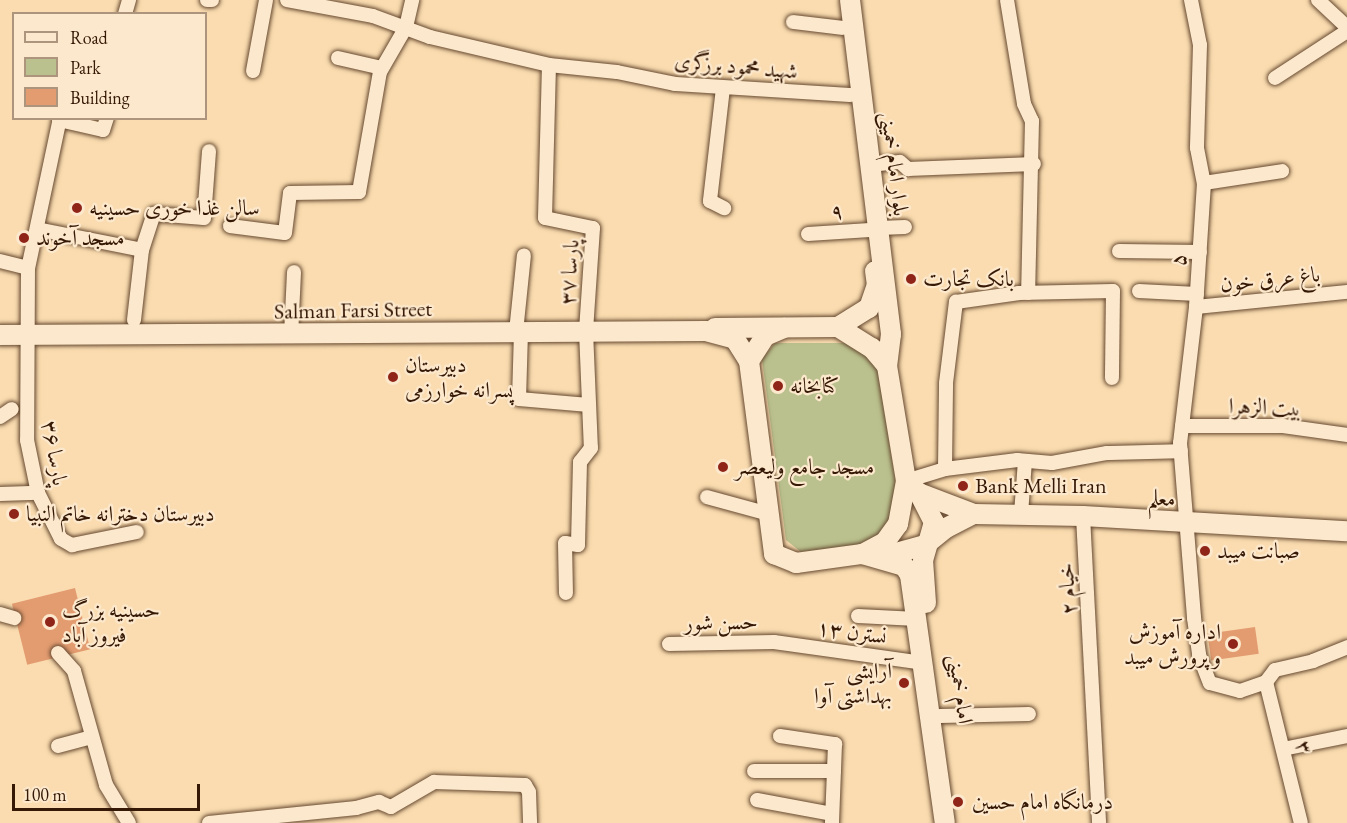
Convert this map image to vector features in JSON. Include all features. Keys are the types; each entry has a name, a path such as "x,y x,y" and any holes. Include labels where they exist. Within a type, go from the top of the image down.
{"main road":[{"name":"بلوار امام خمینی","path":"839,0 891,334 887,366 912,487"},
{"name":"بلوار امام خمینی","path":"838,327 869,308 877,285 870,165 849,0"},
{"path":"706,331 721,326 838,327 872,348 887,366"},
{"path":"748,361 765,336 791,326"},
{"name":"Salman Farsi Street","path":"0,335 291,336 706,331"},
{"path":"706,331 735,339 748,361 774,554 785,561 862,554 919,560"},
{"path":"862,554 885,542 898,524 912,487"},
{"path":"912,487 974,514"},
{"path":"912,487 934,522 919,560"},
{"path":"882,557 904,566 919,560 946,528 974,514"},
{"name":"معلم","path":"974,514 1083,516 1187,524 1347,531"},
{"name":"امام خمینی","path":"919,560 917,619 945,823"},
{"name":"امام خمینی","path":"919,560 955,823"}],"street":[{"path":"253,71 266,0"},
{"name":"شهید محمود برزگری","path":"287,0 403,25 430,37 549,65 617,72 675,84 852,95"},
{"path":"230,226 285,233 290,193 359,192 382,68 403,25 412,0"},
{"path":"1007,0 1024,104 1032,122 1034,164 1028,293"},
{"name":"۵","path":"1191,0 1200,45 1197,148 1204,183 1197,301 1181,451 1194,618 1199,655 1210,683 1240,691 1266,682"},
{"path":"1275,78 1347,29 1318,0"},
{"path":"793,22 843,28"},
{"path":"338,58 382,68"},
{"name":"پارسا ۳۷","path":"549,65 544,218 593,228 586,331"},
{"path":"723,88 710,201 724,208"},
{"name":"پارسا ۳۶","path":"60,120 28,268 27,440 38,493 62,539 72,545 137,532"},
{"path":"64,120 103,130 106,120"},
{"path":"134,320 142,250 154,214 204,218 209,151"},
{"path":"870,165 900,162 908,168 1034,164"},
{"path":"1204,183 1282,171"},
{"name":"۹","path":"808,234 904,227"},
{"path":"37,230 142,250"},
{"path":"1119,251 1200,252"},
{"path":"524,255 519,332 519,399 589,405"},
{"path":"0,261 28,268"},
{"path":"291,336 294,272"},
{"path":"945,469 946,383 956,302 1028,293 1113,291 1112,378"},
{"name":"باغ عرق خون","path":"1139,291 1197,301 1347,292"},
{"path":"566,593 565,543 578,545 580,462 591,448 586,331"},
{"path":"0,417 12,409"},
{"name":"بیت الزهرا","path":"1182,426 1283,426 1347,435"},
{"path":"912,487 945,469 1024,461 1052,463 1107,453 1181,451"},
{"path":"1021,514 1024,461"},
{"path":"0,494 38,493"},
{"path":"707,497 769,514"},
{"name":"خیام ۲","path":"1083,516 1093,659 1099,823"},
{"path":"0,614 14,618"},
{"path":"858,616 917,619"},
{"name":"نسترن ۱۳","path":"774,642 923,663"},
{"name":"حسن شور","path":"669,644 774,642"},
{"path":"1266,682 1275,670 1313,661 1347,647"},
{"path":"58,653 74,671 106,784 129,823"},
{"name":"۳","path":"1266,682 1301,823"},
{"path":"940,716 1029,714"},
{"path":"757,800 832,818 835,744 780,736"},
{"path":"1283,749 1347,736"},
{"path":"57,746 92,737"},
{"path":"754,771 834,771"},
{"path":"209,823 356,808 373,802 391,807 434,782 525,785 529,792 530,823"}],"green space":[{"path":"775,343 849,343 877,364 896,486 893,524 880,543 801,552 786,540 762,359"}],"building":[{"path":"75,588 90,649 27,665 12,604"},
{"name":"اداره آموزش و پرورش میبد","path":"1255,627 1259,654 1211,660 1207,634"}],"place":[{"name":"سالن غذا خوری حسینیه","path":"77,208"},
{"name":"مسجد آخوند","path":"24,238"},
{"name":"بانک تجارت","path":"911,279"},
{"name":"دبیرستان پسرانه خوارزمی","path":"393,377"},
{"name":"کتابخانه","path":"778,386"},
{"name":"مسجد جامع ولیعصر","path":"723,467"},
{"name":"Bank Melli Iran","path":"963,486"},
{"name":"دبیرستان دخترانه خاتم النبیا","path":"14,514"},
{"name":"صبانت میبد","path":"1205,551"},
{"name":"حسینیه بزرگ فیروز آباد","path":"50,622"},
{"name":"اداره آموزش و پرورش میبد","path":"1233,644"},
{"name":"آرایشی بهداشتی آوا","path":"904,683"},
{"name":"درمانگاه امام حسین","path":"958,802"}]}
